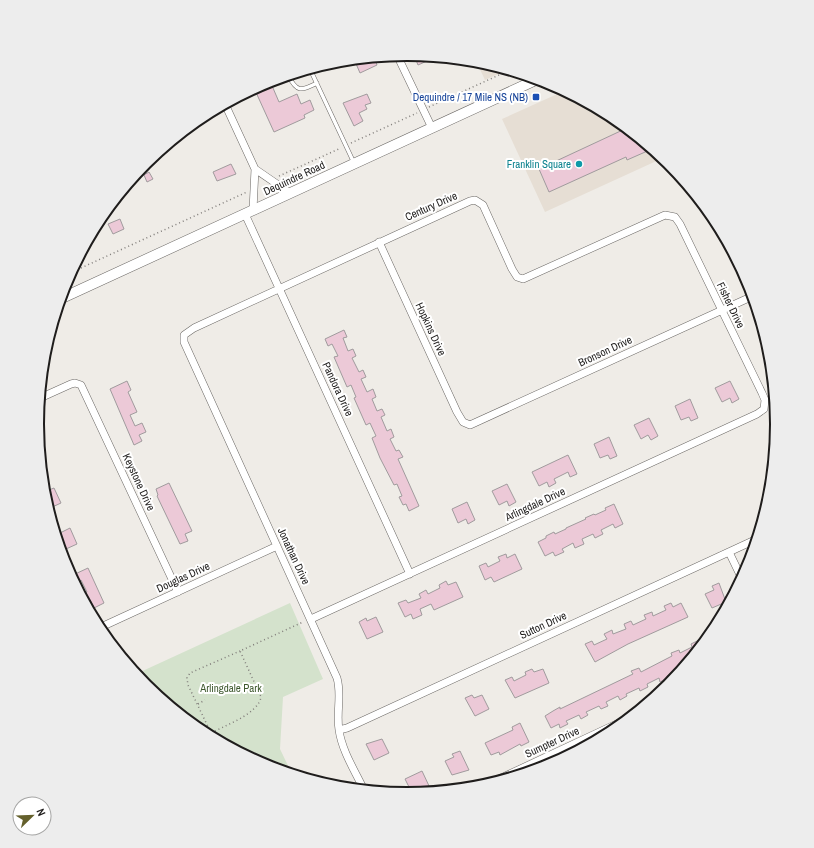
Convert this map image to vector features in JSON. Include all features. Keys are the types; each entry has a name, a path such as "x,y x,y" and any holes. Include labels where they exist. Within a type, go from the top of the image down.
{"main road":[{"name":"Dequindre Road","path":"68,295 529,82"}],"street":[{"path":"400,61 432,128"},
{"path":"227,109 255,168 290,193"},
{"path":"249,212 255,168"},
{"name":"Century Drive","path":"184,335 194,328 466,202 475,200 483,205 514,274 523,280 665,216 672,216"},
{"name":"Pandora Drive","path":"249,212 279,288 410,574"},
{"name":"Fisher Drive","path":"672,216 680,224 762,393 765,406"},
{"name":"Hopkins Drive","path":"379,242 457,412 466,424"},
{"name":"Bronson Drive","path":"466,424 473,424 748,298"},
{"name":"Jonathan Drive","path":"184,335 184,342 340,685 338,730 344,748 361,784"},
{"name":"Keystone Drive","path":"45,396 71,384 79,384 84,389 178,592"},
{"name":"Arlingdale Drive","path":"311,619 757,414 765,406"},
{"name":"Sutton Drive","path":"338,730 347,728 751,542"},
{"name":"Douglas Drive","path":"105,625 277,546"},
{"path":"729,552 738,572"},
{"name":"Sumpter Drive","path":"520,769 592,736"}],"lane":[{"path":"312,73 354,164"},
{"path":"290,80 293,86 297,89 304,89 317,83"}],"path":[{"path":"432,106 503,73"},
{"path":"79,269 251,190"},
{"path":"209,728 188,685 187,678 190,673 302,622"},
{"path":"214,731 254,710 260,704 261,698 240,651"},
{"path":"197,704 205,700"}],"shaded area":[{"path":"479,68 501,73 485,80"},
{"path":"558,94 568,98 609,122 657,161 545,212 502,119"}],"green space":[{"name":"Arlingdale Park","path":"290,603 323,679 283,697 280,749 289,768 246,750 205,726 168,697 142,671"}],"building":[{"path":"417,61 425,62 418,65"},
{"path":"376,63 377,65 360,73 356,65"},
{"path":"273,87 279,102 297,94 301,104 310,100 314,110 304,115 305,118 274,132 257,94"},
{"path":"367,94 371,103 365,105 367,109 359,113 363,121 354,126 343,103"},
{"name":"Franklin Square","path":"621,131 646,151 627,160 626,157 549,192 539,169"},
{"path":"231,164 236,174 217,181 213,172"},
{"path":"149,172 153,179 147,182 144,175"},
{"path":"120,219 124,229 113,234 108,224"},
{"path":"344,330 347,337 343,338 348,351 353,349 356,356 352,358 359,372 363,370 366,377 361,379 367,392 373,389 376,397 372,399 377,411 382,409 385,415 381,417 387,431 391,429 394,437 390,439 396,451 399,450 403,457 398,459 419,506 409,511 406,504 403,505 399,497 402,496 397,484 394,485 380,458 372,438 376,436 370,423 366,425 354,398 356,397 351,385 347,387 334,357 338,356 332,344 328,346 325,339"},
{"path":"127,381 131,390 128,392 137,412 130,415 135,426 142,423 146,432 139,435 142,441 134,445 110,389"},
{"path":"730,381 739,399 732,403 730,398 722,402 715,388"},
{"path":"690,399 698,418 691,421 689,417 681,420 675,406"},
{"path":"649,418 658,436 651,440 648,435 641,439 634,425"},
{"path":"609,437 617,456 610,459 608,455 600,458 594,444"},
{"path":"568,455 577,474 570,477 568,472 554,479 556,483 549,487 547,482 539,486 532,472"},
{"path":"169,483 192,531 185,534 188,541 180,544 157,496 156,489"},
{"path":"507,484 516,502 509,506 507,501 499,505 492,491"},
{"path":"54,488 61,503 53,506 50,490"},
{"path":"467,502 475,520 468,524 466,519 458,523 452,509"},
{"path":"614,504 623,524 615,528 613,524 601,530 603,534 595,538 593,534 582,539 584,544 575,548 573,543 562,549 564,552 555,556 553,552 545,556 538,542 554,532 555,534 586,519 585,518 606,510 605,508"},
{"path":"70,528 77,544 66,549 60,533"},
{"path":"506,554 507,558 515,554 522,569 494,582 491,577 485,580 479,566 486,563 488,567 500,561 498,557"},
{"path":"88,568 104,603 95,608 76,573"},
{"path":"446,581 448,585 456,582 463,597 434,610 431,604 420,609 422,615 413,619 411,614 405,617 398,603 406,600 408,603 421,598 419,594 426,590 428,594 440,588 439,585"},
{"path":"719,583 725,599 722,604 712,608 705,594 714,590 712,586"},
{"path":"671,603 673,607 681,603 688,617 628,644 595,662 585,644 592,641 594,645 607,639 604,634 612,630 613,634 626,629 624,624 631,621 633,625 646,619 644,615 652,612 653,616 666,610 664,606"},
{"path":"376,617 383,632 367,639 359,622 366,618 367,621"},
{"path":"698,640 666,679 660,682 659,678 647,684 648,687 640,691 639,688 626,694 627,696 620,700 618,696 606,702 608,706 601,709 599,706 586,712 588,715 581,719 579,715 566,721 568,724 560,728 559,724 551,728 545,716 553,711 633,674 631,671 639,668 641,672 672,656 671,653 679,650 680,653 692,647 691,644"},
{"path":"532,669 534,672 543,669 549,683 515,698 505,680 512,677 514,681 526,675 525,672"},
{"path":"472,695 474,698 482,695 489,709 475,716 465,698"},
{"path":"520,723 529,742 521,746 520,744 500,755 499,752 491,755 485,743 513,730 512,727"},
{"path":"382,739 389,753 374,760 366,744"},
{"path":"460,751 469,770 452,775 445,761 454,757 452,754"},
{"path":"422,771 429,786 409,787 405,779"}],"place":[{"name":"Dequindre / 17 Mile NS (NB)","path":"536,97"},
{"name":"Franklin Square","path":"579,164"}]}
